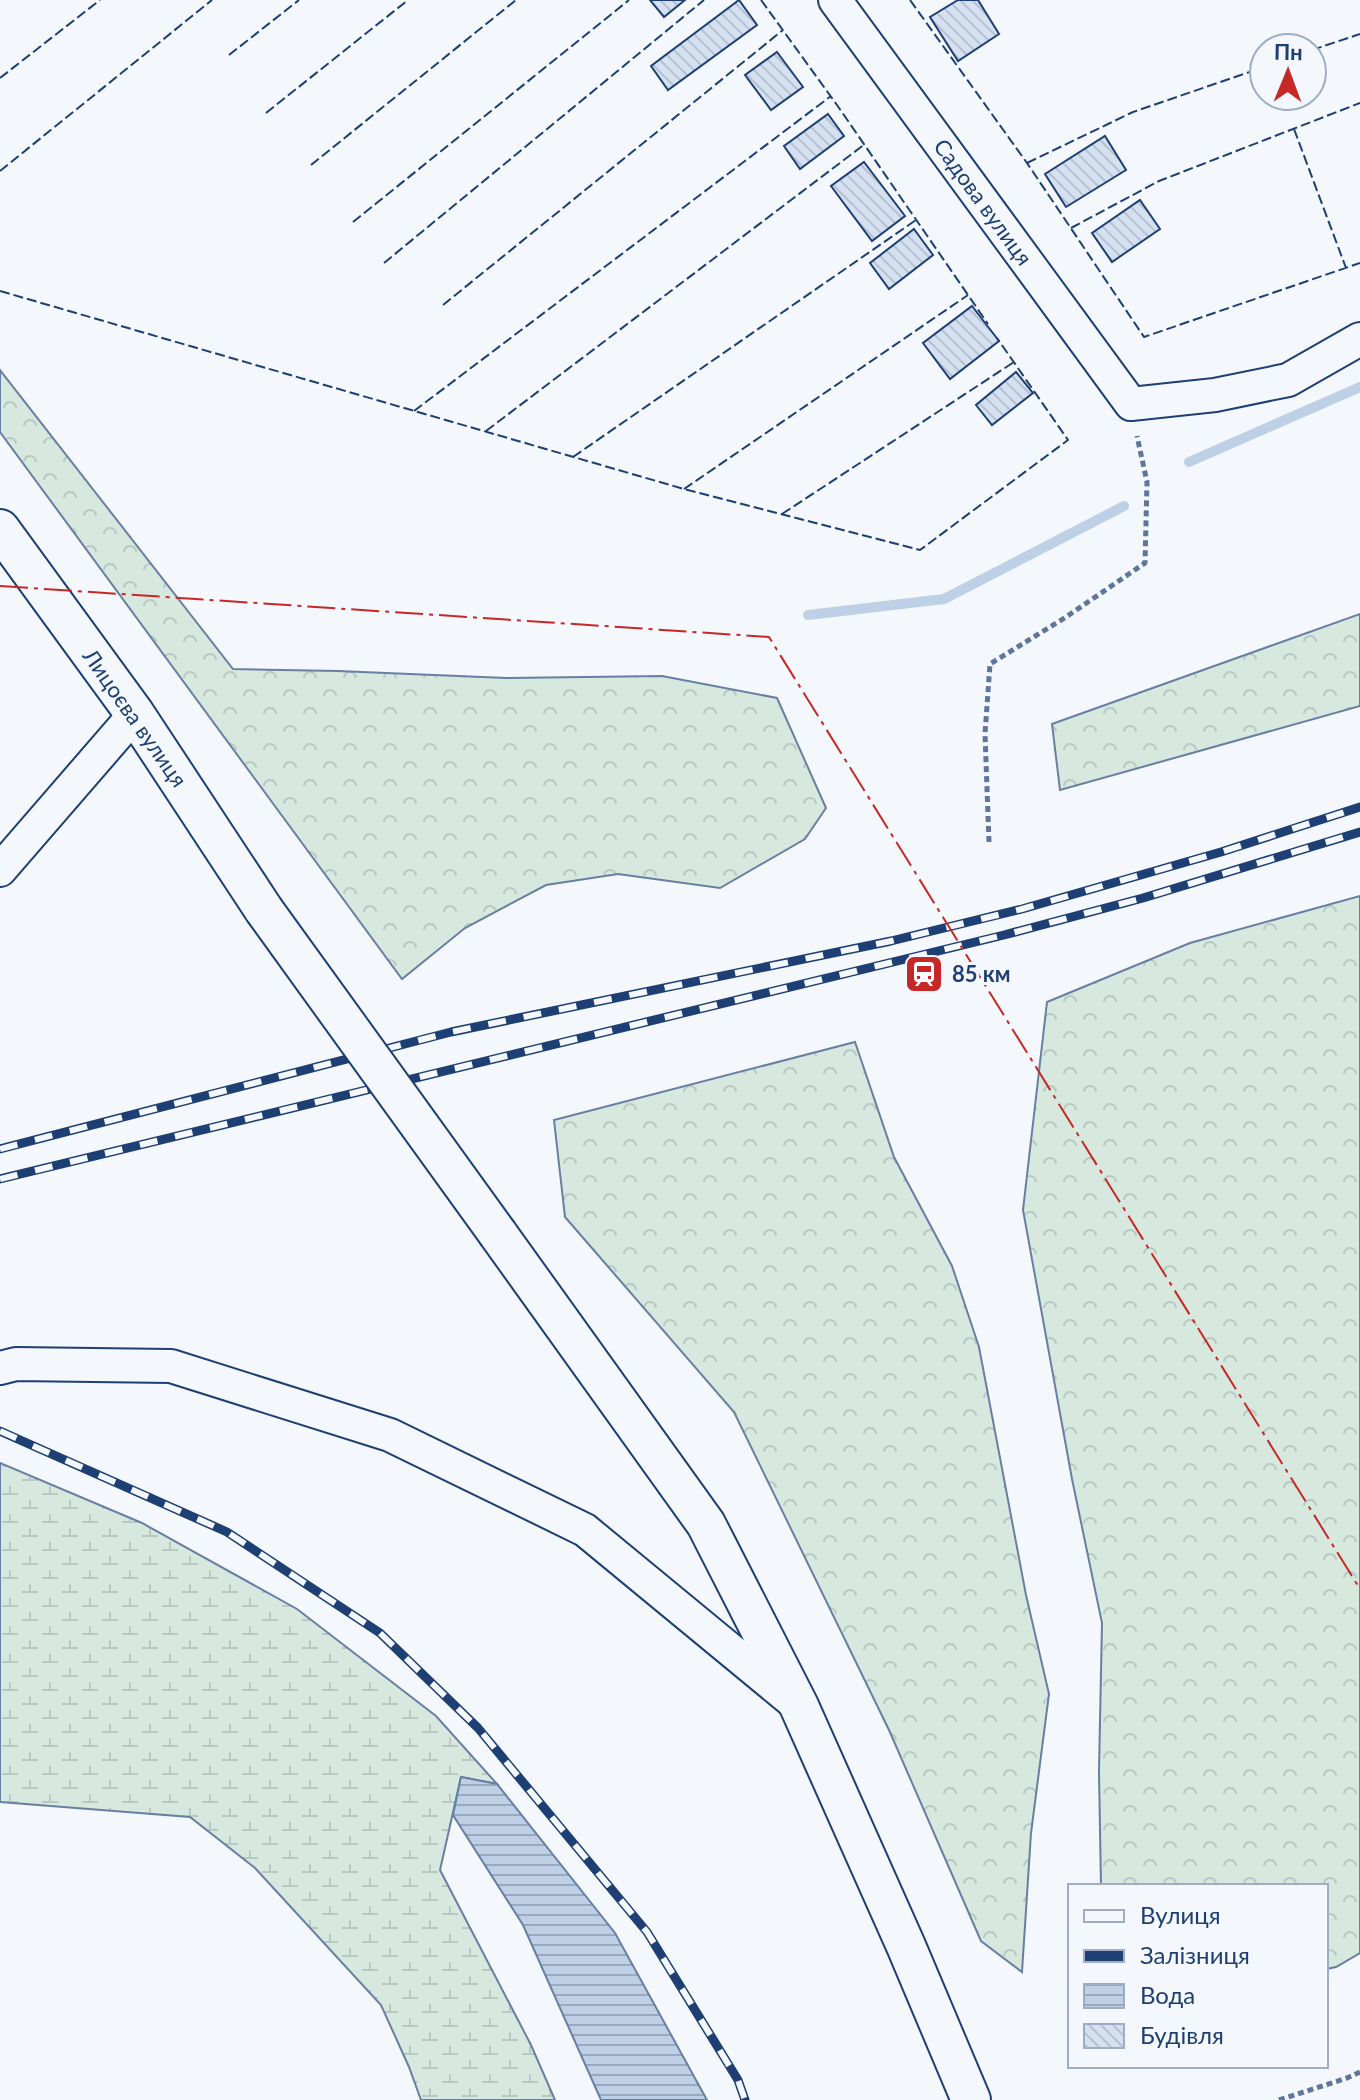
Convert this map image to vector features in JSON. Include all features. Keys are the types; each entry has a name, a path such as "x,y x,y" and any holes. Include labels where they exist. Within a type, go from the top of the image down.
{"street":[{"name":"Садова вулиця","path":"835,0 1131,404"},
{"path":"1131,404 1215,395 1288,380 1360,339"},
{"name":"Лицоєва вулиця","path":"0,529 135,714 264,910 706,1524 799,1706 971,2100"},
{"path":"0,870 135,714"},
{"path":"0,1368 16,1364 171,1366 390,1435 585,1530 799,1706"}],"path":[{"path":"989,842 985,734 990,664 1145,563 1147,482 1131,404"},
{"path":"1279,2100 1360,2072"}],"green space":[{"path":"0,370 233,669 506,678 662,676 777,698 826,808 805,839 720,888 618,874 546,885 465,928 402,979 0,432"},
{"path":"1360,614 1360,706 1060,790 1052,724"},
{"path":"1360,896 1360,1953 1328,1969 1328,1884 1101,1884 1099,1772 1102,1623 1072,1479 1023,1210 1047,1002 1190,943"},
{"path":"855,1042 894,1157 952,1266 979,1347 1026,1595 1049,1694 1031,1833 1022,1972 981,1941 889,1730 734,1412 565,1217 554,1120"},
{"path":"0,1463 142,1523 297,1609 436,1716 497,1784 461,1777 440,1870 531,2045 555,2100 421,2100 381,2005 255,1868 190,1817 0,1802"}],"water":[{"path":"461,1777 497,1784 615,1933 707,2100 601,2100 523,1925 453,1815"}],"building":[{"path":"650,0 685,0 664,17"},
{"path":"739,0 757,25 668,90 651,66"},
{"path":"958,0 978,0 999,34 958,61 930,17"},
{"path":"777,52 803,87 771,110 745,75"},
{"path":"828,114 844,136 800,169 784,146"},
{"path":"1105,136 1126,170 1066,207 1045,174"},
{"path":"864,162 905,216 872,241 831,186"},
{"path":"1140,200 1160,229 1112,262 1092,233"},
{"path":"914,229 933,255 889,289 870,263"},
{"path":"972,306 999,341 950,379 923,343"},
{"path":"1016,372 1033,393 992,425 976,405"}],"waterway":[{"path":"1189,462 1360,387"},
{"path":"808,615 944,599 1124,506"}],"railway":[{"path":"0,1149 451,1032 891,941 1022,909 1221,852 1360,807"},
{"path":"0,1179 1004,935 1143,898 1360,832"},
{"path":"0,1431 227,1532 380,1633 478,1728 647,1932 738,2080 745,2100"}],"fence":[{"path":"0,78 100,0"},
{"path":"0,171 212,0"},
{"path":"229,55 299,0"},
{"path":"266,113 408,0"},
{"path":"311,165 516,0"},
{"path":"353,222 629,0"},
{"path":"384,263 704,0"},
{"path":"761,0 988,324"},
{"path":"910,0 1027,163 1144,337 1360,263"},
{"path":"443,305 783,30"},
{"path":"1328,45 1360,34"},
{"path":"1027,163 1133,112 1248,72"},
{"path":"414,411 831,96"},
{"path":"1071,228 1159,181 1360,103"},
{"path":"1294,129 1346,268"},
{"path":"486,431 865,144"},
{"path":"573,457 916,220"},
{"path":"0,291 684,489 920,550 1068,440 997,338"},
{"path":"684,489 968,295"},
{"path":"782,514 1014,362"}],"power":[{"path":"0,586 769,637 1360,1589"}],"place":[{"name":"85 км","path":"924,974"}]}
